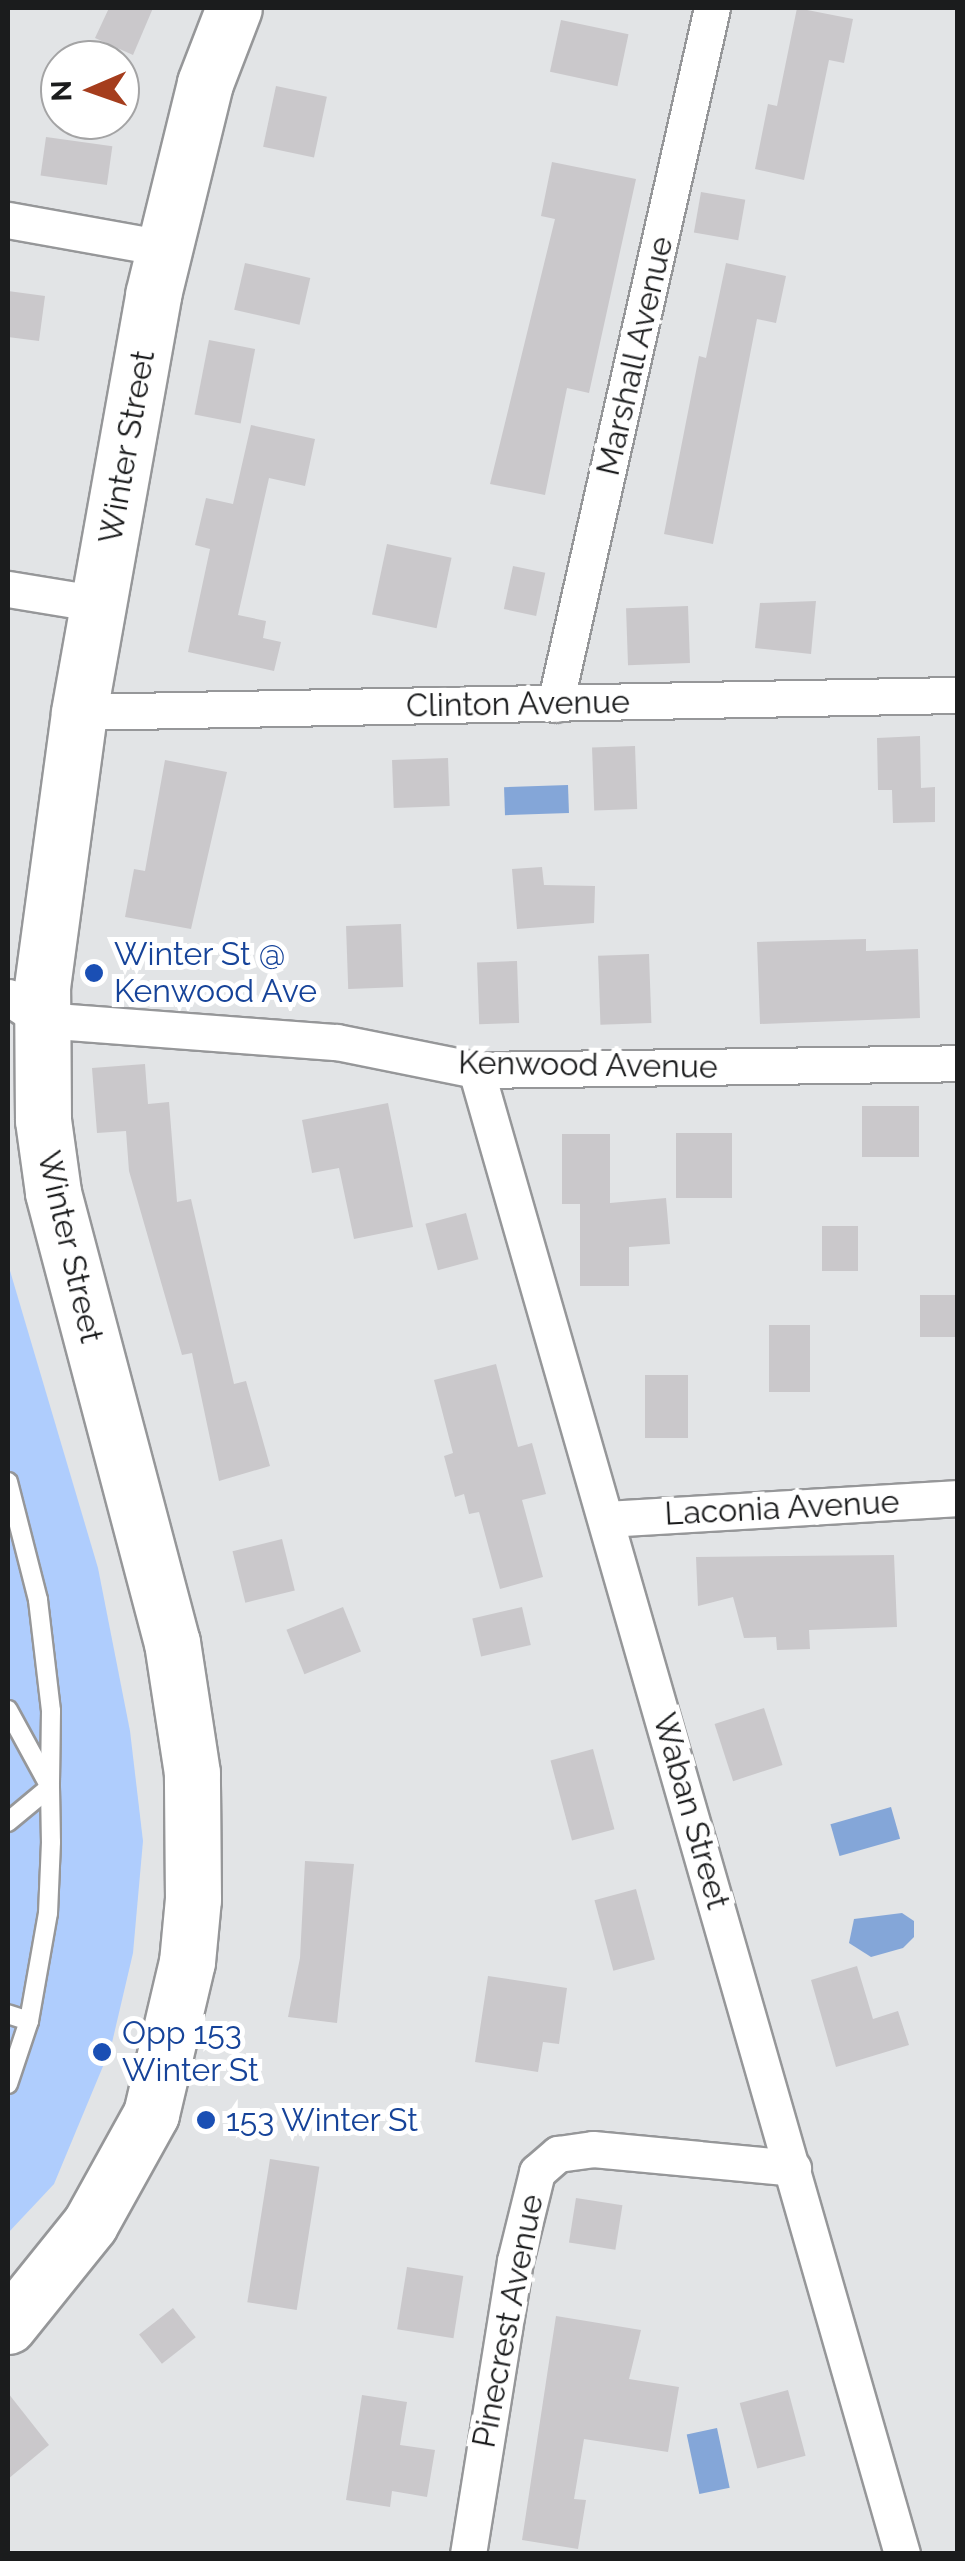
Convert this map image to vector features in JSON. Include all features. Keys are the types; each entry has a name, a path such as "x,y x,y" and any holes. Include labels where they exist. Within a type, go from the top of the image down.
{"main road":[{"name":"Winter Street","path":"8,2326 90,2224 151,2114 187,1962 194,1866 192,1773 172,1642 52,1192 25,1008 164,248 205,84 234,8"}],"street":[{"name":"Marshall Avenue","path":"554,704 712,8"},
{"path":"8,220 164,248"},
{"path":"8,590 100,604"},
{"name":"Clinton Avenue","path":"79,712 958,696"},
{"name":"Kenwood Avenue","path":"25,1008 337,1042 476,1070 958,1063"},
{"name":"Waban Street","path":"476,1070 902,2554"},
{"name":"Laconia Avenue","path":"608,1520 958,1498"},
{"name":"Pinecrest Avenue","path":"468,2554 515,2261 536,2172 558,2154 592,2148 793,2168"}],"lane":[{"path":"8,1482 49,1674 50,1787 48,1913 30,2021 8,2084"},
{"path":"8,1710 50,1787"},
{"path":"8,1822 50,1787"},
{"path":"8,2014 30,2021"}],"shaded area":[{"path":"568,785 569,813 505,815 504,787"},
{"path":"8,1264 98,1568 130,1731 143,1841 133,1953 111,2047 54,2184 8,2233"},
{"path":"891,1807 900,1839 840,1856 830,1824"},
{"path":"902,1913 914,1921 914,1937 903,1948 871,1957 849,1943 854,1919"},
{"path":"717,2428 730,2488 699,2494 687,2434"}],"building":[{"path":"109,8 153,8 139,40 95,38"},
{"path":"797,8 853,19 844,63 829,60 804,180 755,169 768,104 777,106"},
{"path":"561,20 628,34 617,86 550,72"},
{"path":"276,86 327,97 314,157 263,147"},
{"path":"46,140 112,146 107,185 41,176"},
{"path":"552,162 636,179 589,393 567,388 545,495 490,484 555,219 541,216"},
{"path":"701,192 745,200 738,240 694,232"},
{"path":"245,263 310,278 299,325 234,310"},
{"path":"726,263 786,276 776,323 757,319 713,544 664,534 699,356 706,358"},
{"path":"8,291 45,296 39,341 8,337"},
{"path":"209,340 255,349 241,424 194,415"},
{"path":"251,425 315,439 305,486 269,478 238,615 266,621 263,638 281,642 274,671 188,652 210,549 195,545 206,498 233,504"},
{"path":"387,544 452,558 437,628 372,614"},
{"path":"513,566 545,573 536,616 504,609"},
{"path":"816,601 811,654 755,648 760,603"},
{"path":"688,606 690,663 628,665 626,608"},
{"path":"920,736 921,788 935,787 935,822 893,823 892,790 878,790 877,738"},
{"path":"635,746 637,809 594,810 592,748"},
{"path":"448,758 450,806 394,808 392,760"},
{"path":"165,760 227,772 191,929 125,917 134,869 145,871"},
{"path":"542,867 544,885 595,886 594,923 517,929 512,869"},
{"path":"401,924 403,987 348,989 346,926"},
{"path":"866,939 866,951 918,949 920,1018 760,1024 757,942"},
{"path":"649,954 651,1023 600,1025 598,956"},
{"path":"517,961 519,1023 479,1024 477,962"},
{"path":"145,1064 148,1104 169,1102 177,1202 191,1199 234,1384 246,1381 270,1466 219,1481 192,1353 182,1355 129,1171 126,1131 97,1133 92,1068"},
{"path":"388,1103 413,1227 354,1239 339,1168 312,1173 302,1120"},
{"path":"862,1106 919,1106 919,1157 862,1157"},
{"path":"676,1133 732,1133 732,1198 676,1198"},
{"path":"562,1134 610,1134 610,1203 666,1198 670,1244 629,1247 629,1286 580,1286 580,1204 562,1204"},
{"path":"466,1213 478,1259 438,1270 425,1224"},
{"path":"822,1226 858,1226 858,1271 822,1271"},
{"path":"920,1295 958,1295 958,1337 920,1337"},
{"path":"769,1325 810,1325 810,1392 769,1392"},
{"path":"496,1364 518,1447 532,1443 546,1494 522,1500 543,1577 500,1589 479,1512 469,1514 464,1494 455,1497 444,1456 453,1453 434,1380"},
{"path":"645,1375 688,1375 688,1438 645,1438"},
{"path":"282,1539 295,1590 245,1603 233,1551"},
{"path":"894,1555 897,1627 809,1630 810,1649 777,1650 776,1637 744,1638 733,1597 698,1606 696,1557"},
{"path":"343,1607 361,1652 304,1674 286,1630"},
{"path":"522,1607 531,1645 481,1656 472,1618"},
{"path":"764,1708 783,1765 733,1781 715,1724"},
{"path":"593,1749 614,1829 572,1841 550,1760"},
{"path":"305,1861 354,1864 337,2023 288,2017 300,1958"},
{"path":"636,1889 655,1960 613,1971 594,1900"},
{"path":"857,1966 873,2019 898,2011 909,2045 836,2067 811,1980"},
{"path":"488,1976 567,1988 559,2044 543,2042 538,2072 475,2062"},
{"path":"270,2159 319,2167 297,2310 247,2302"},
{"path":"576,2198 622,2205 615,2250 569,2242"},
{"path":"407,2267 463,2276 453,2338 397,2329"},
{"path":"173,2308 196,2337 162,2364 139,2334"},
{"path":"556,2316 641,2330 629,2379 679,2387 668,2452 584,2439 574,2499 586,2500 578,2549 522,2540"},
{"path":"788,2390 806,2456 757,2469 740,2403"},
{"path":"8,2393 49,2445 8,2479"},
{"path":"362,2395 407,2402 400,2445 435,2450 427,2497 392,2491 390,2507 346,2500"}],"place":[{"name":"Winter St @ Kenwood Ave","path":"94,973"},
{"name":"Opp 153 Winter St","path":"102,2052"},
{"name":"153 Winter St","path":"206,2120"}]}
